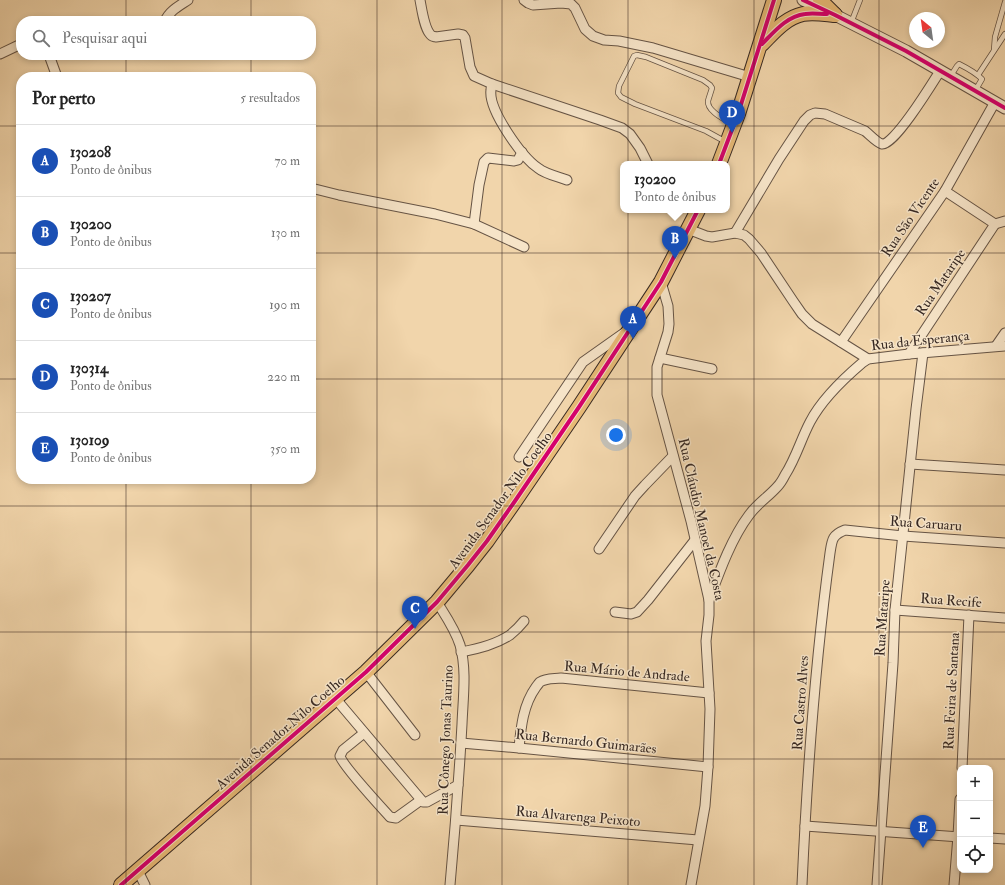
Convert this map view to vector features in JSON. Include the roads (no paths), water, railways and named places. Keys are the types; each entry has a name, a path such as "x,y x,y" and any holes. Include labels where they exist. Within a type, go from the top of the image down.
{"main road":[{"path":"720,161 734,126 774,0"},
{"path":"820,0 835,15"},
{"path":"760,46 780,26 796,16 814,13 835,15"},
{"name":"Avenida Senador Nilo Coelho","path":"122,885 366,672 436,602 468,565 515,501 661,282 696,213"}],"street":[{"path":"167,16 174,9 188,0"},
{"path":"420,0 424,22 432,36 463,35 465,38 470,68 472,73 477,78 622,128 630,134 640,148 646,161"},
{"path":"524,0 533,5 561,3 571,4 575,8 586,30 593,36 604,40 619,41 653,48 750,77"},
{"path":"802,0 906,51 1005,108"},
{"path":"0,54 16,46"},
{"path":"50,60 55,72"},
{"path":"736,233 783,153 804,121 810,115 815,113 825,114 865,131 878,142 884,144 892,139 911,115 940,71"},
{"path":"492,84 490,90 496,111 504,128 522,152 539,170 567,180"},
{"name":"Rua São Vicente","path":"842,342 945,191 995,102"},
{"path":"474,224 478,185 484,162 488,158 514,161 518,160 522,152"},
{"path":"316,189 435,214 474,224 524,247"},
{"path":"945,191 995,224 1005,221"},
{"name":"Rua Mataripe","path":"908,354 995,224"},
{"path":"688,228 712,237 736,233 744,235 761,253 802,314 812,324 868,359"},
{"name":"Rua Cláudio Manoel da Costa","path":"661,282 668,306 669,324 657,367 657,395 709,600 706,642 710,722 708,767 705,806 691,885"},
{"path":"519,457 583,362 630,329"},
{"path":"1000,346 1005,333"},
{"name":"Rua da Esperança","path":"709,600 723,563 747,517 778,487 787,473 810,423 819,408 828,396 856,368 868,359 1000,346"},
{"name":"Rua Mataripe","path":"877,885 896,610 910,464 923,353"},
{"path":"660,358 712,370"},
{"path":"599,549 635,496 673,456"},
{"path":"910,464 1005,470"},
{"name":"Rua Caruaru","path":"845,530 903,536 1005,543"},
{"name":"Rua Castro Alves","path":"802,885 818,656 830,553 834,536 845,530"},
{"path":"614,612 631,614 637,612 695,540"},
{"name":"Rua Cônego Jonas Taurino","path":"436,602 454,630 460,645 464,676 456,820 450,885"},
{"name":"Rua Recife","path":"896,610 1005,618"},
{"name":"Rua Feira de Santana","path":"962,765 969,615"},
{"path":"461,652 478,649 497,642 510,634 524,621"},
{"path":"366,672 415,735"},
{"name":"Rua Mário de Andrade","path":"519,748 522,725 528,702 533,691 540,683 548,679 568,679 709,693"},
{"path":"335,698 423,802 427,802 458,785"},
{"path":"364,733 343,750 340,756 342,761 356,778 392,818 396,818 421,800"},
{"name":"Rua Bernardo Guimarães","path":"461,743 708,767"},
{"name":"Rua Alvarenga Peixoto","path":"456,820 698,840"},
{"path":"805,826 957,836"},
{"path":"954,885 959,837"},
{"path":"993,838 1005,839"},
{"path":"138,871 145,885"}],"lane":[{"path":"851,23 860,0"},
{"path":"994,50 995,37 1005,2"},
{"path":"978,76 1005,34"},
{"path":"728,143 706,132 620,97 618,93 619,86 634,56 637,55 646,57 703,80 712,88 708,102 709,107 734,126"},
{"path":"950,77 959,64 982,79 975,91"}],"place":[{"name":"130314","path":"732,133"},
{"name":"130200","path":"675,259"},
{"name":"130208","path":"633,339"},
{"name":"130207","path":"415,629"},
{"name":"130109","path":"923,848"}]}
